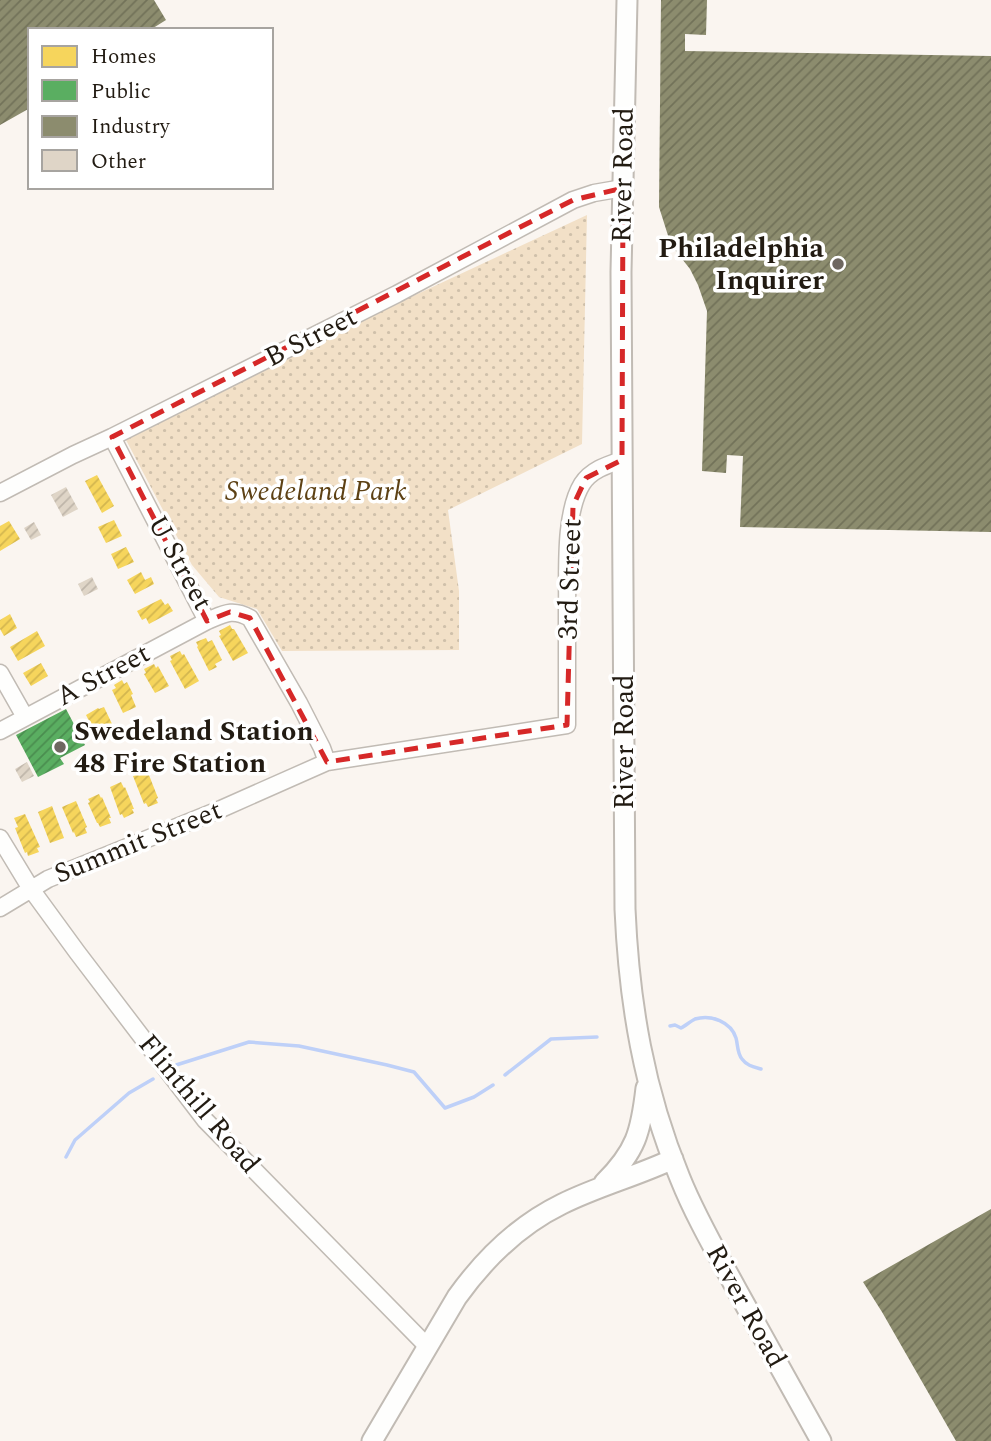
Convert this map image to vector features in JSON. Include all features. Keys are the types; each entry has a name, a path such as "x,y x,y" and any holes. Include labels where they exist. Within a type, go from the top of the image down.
{"main road":[{"name":"River Road","path":"627,0 621,272 622,460 626,937 635,1024 648,1080 673,1159 702,1227 821,1441"},
{"path":"599,1188 625,1161 636,1141 643,1118 648,1080"},
{"path":"372,1441 426,1346 470,1279 496,1251 519,1231 562,1204 673,1159"}],"street":[{"name":"B Street","path":"0,493 397,294 573,201 623,188"},
{"name":"U Street","path":"112,437 207,621 230,612 241,613 250,618 299,702 327,762"},
{"name":"3rd Street","path":"566,724 570,520 581,485 592,473 622,460"},
{"name":"A Street","path":"0,731 207,621"},
{"path":"0,673 25,717"},
{"name":"Summit Street","path":"0,908 59,875 221,809 327,762 566,724"},
{"name":"Flinthill Road","path":"0,838 31,889 205,1120 426,1346"}],"highlighted area":[{"path":"623,188 622,460 586,478 573,506 567,725 327,762 250,618 230,612 207,621 112,437 573,200"}],"green space":[{"name":"Swedeland Park","path":"587,215 582,444 448,510 459,591 459,650 282,651 257,609 219,597 192,565 126,440 353,324"}],"building: Homes":[{"path":"97,475 114,506 102,513 85,481"},
{"path":"114,520 122,536 106,543 98,527"},
{"path":"9,521 20,539 0,551 0,526"},
{"path":"126,547 134,562 118,569 111,554"},
{"path":"141,572 145,580 151,577 154,584 135,594 127,580"},
{"path":"161,599 165,605 168,603 173,611 149,624 146,618 142,620 137,611"},
{"path":"10,614 17,628 4,636 0,629 0,620"},
{"path":"230,625 248,653 233,661 219,636 219,631"},
{"path":"37,631 45,646 18,661 10,647"},
{"path":"206,638 208,642 212,640 222,660 215,664 217,667 209,671 196,642"},
{"path":"180,651 199,681 185,689 170,661 170,656"},
{"path":"41,663 48,676 31,686 23,673"},
{"path":"154,664 156,668 158,666 169,686 155,693 144,674 144,669"},
{"path":"122,680 124,684 127,682 136,707 123,713 112,690 116,688 114,685"},
{"path":"104,707 113,726 96,735 86,715"},
{"path":"147,770 158,798 158,803 148,807 144,804 133,776"},
{"path":"121,782 134,809 134,813 124,818 120,815 110,787"},
{"path":"99,794 111,818 111,823 100,827 88,803 88,799"},
{"path":"76,801 87,833 76,837 62,807"},
{"path":"52,806 64,838 50,843 38,812"},
{"path":"25,814 40,847 37,848 39,852 28,856 15,828 18,827 14,818"}],"building: Public":[{"path":"66,709 85,745 60,758 64,764 38,777 16,735"}],"building: Industry":[{"path":"0,0 154,0 166,20 153,28 28,28 28,109 0,125"},
{"name":"Philadelphia Inquirer","path":"661,0 707,0 706,35 685,34 685,51 991,56 991,532 740,527 743,456 727,455 726,473 702,471 707,311 690,269 671,245 659,207"},
{"path":"991,1209 991,1441 956,1441 863,1282"}],"building: Other":[{"path":"66,487 78,509 63,517 51,495"},
{"path":"34,522 41,535 31,540 24,528"},
{"path":"92,577 98,589 84,596 78,584"},
{"path":"27,762 34,776 22,782 15,769"}],"waterway":[{"path":"670,1026 681,1028 701,1018 720,1021 733,1032 739,1054 744,1061 761,1069"},
{"path":"505,1075 551,1039 597,1037"},
{"path":"173,1066 249,1042 299,1046 414,1072 445,1108 474,1097 493,1085"},
{"path":"66,1157 75,1140 129,1093 153,1079"}],"place":[{"name":"Philadelphia Inquirer","path":"838,264"},
{"name":"Swedeland Station 48 Fire Station","path":"60,747"}]}
